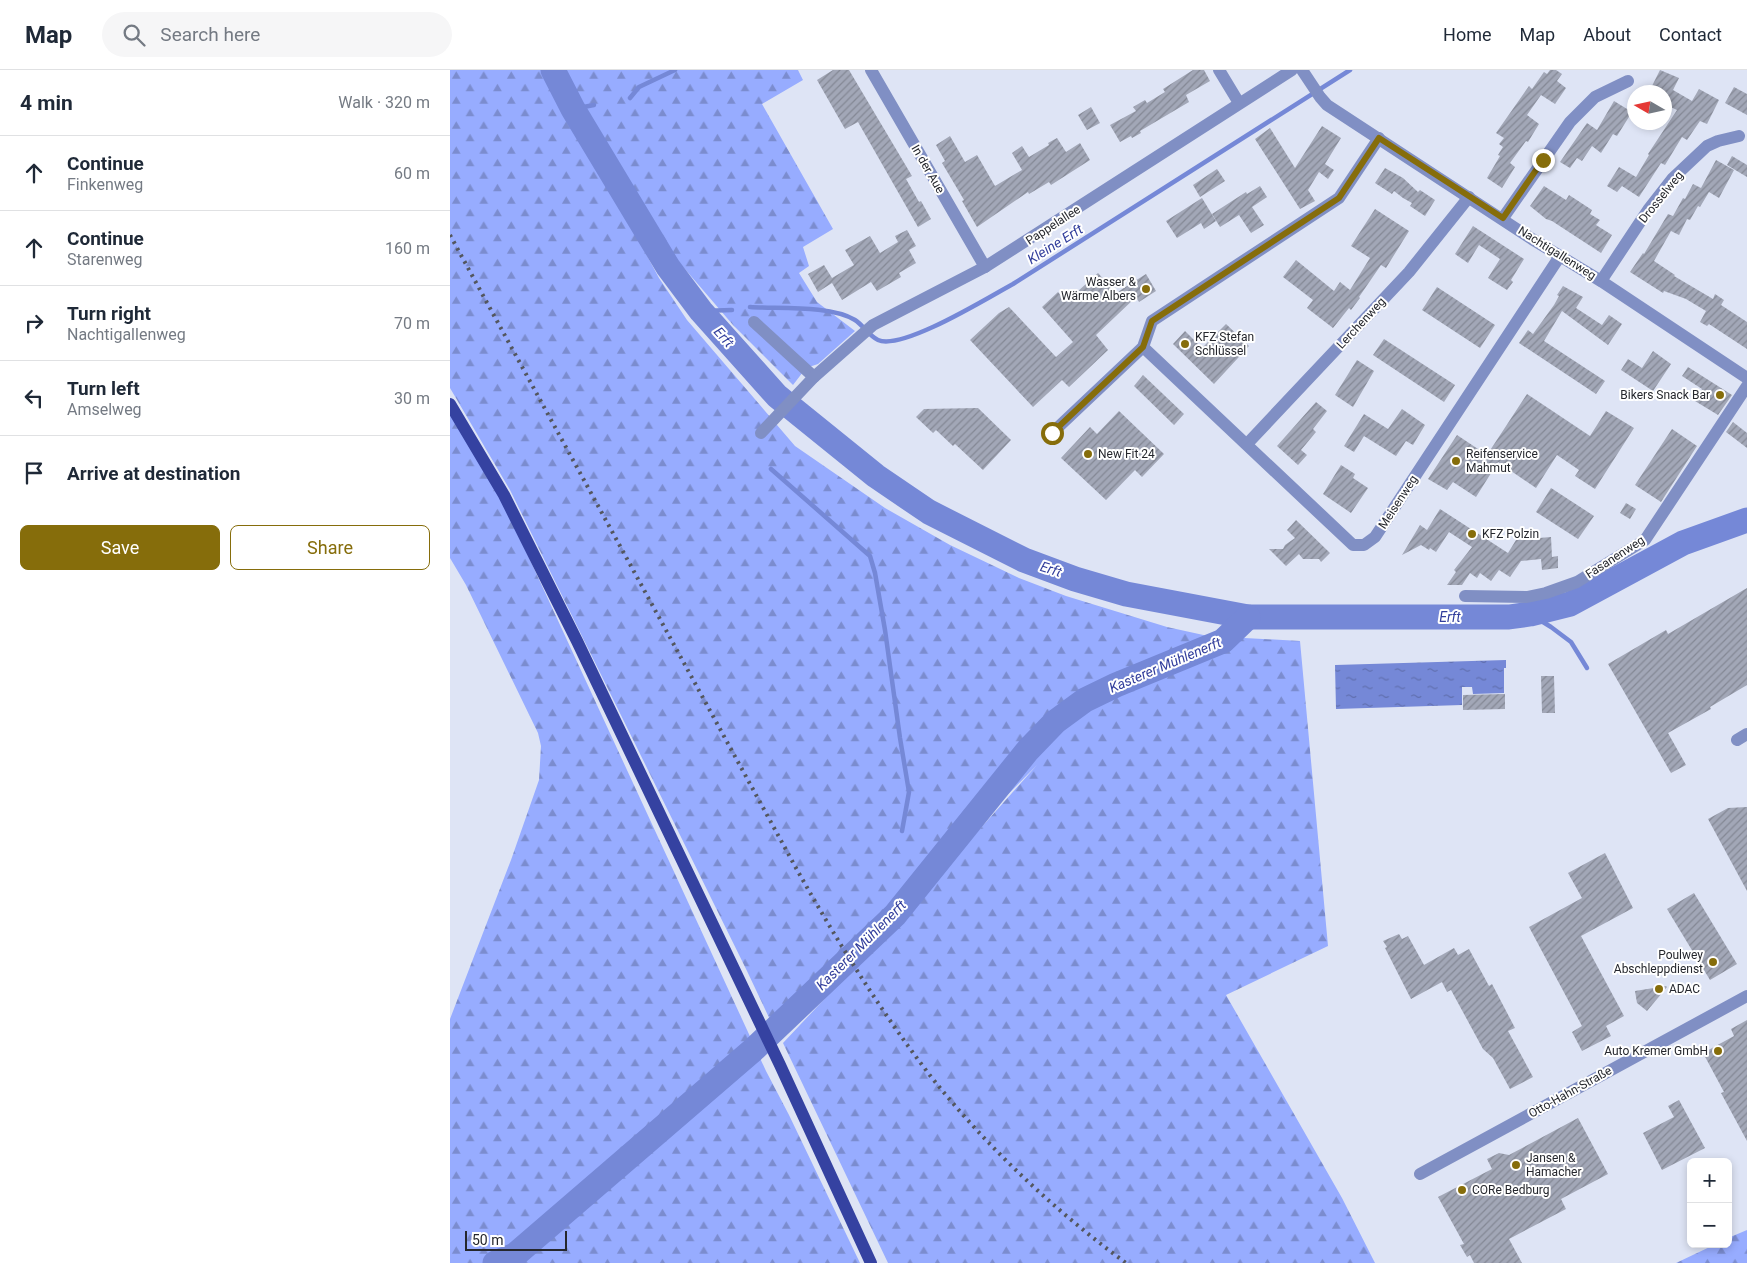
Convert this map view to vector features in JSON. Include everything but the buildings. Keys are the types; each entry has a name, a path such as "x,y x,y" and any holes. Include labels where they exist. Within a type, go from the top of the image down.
{"main road":[{"path":"450,404 504,495 577,641 780,1065 871,1263"}],"street":[{"name":"In der Aue","path":"871,70 985,267"},
{"path":"1219,70 1239,103"},
{"name":"Pappelallee","path":"761,433 814,377 873,325 985,267 1292,70"},
{"name":"Nachtigallenweg","path":"1302,70 1320,98 1327,105 1601,281 1747,378"},
{"path":"1503,218 1570,122 1595,97 1628,81"},
{"name":"Drosselweg","path":"1601,281 1648,210 1673,178 1707,146 1739,136"},
{"path":"1052,433 1143,347 1152,321 1339,198 1379,138"},
{"name":"Lerchenweg","path":"1247,444 1409,272 1470,197"},
{"name":"Meisenweg","path":"1143,347 1353,545 1364,545 1375,537 1560,256"},
{"path":"754,322 814,377"},
{"name":"Fasanenweg","path":"1465,596 1527,597 1546,593 1577,582 1645,540 1747,386"},
{"name":"Otto-Hahn-Straße","path":"1420,1174 1747,996"}],"green space":[{"path":"450,70 547,70 659,278 687,320 795,446 885,508 950,545 1019,578 1066,596 1167,627 1208,636 1300,641 1328,946 1226,995 1342,1198 1375,1263 888,1263 783,1043 897,922 1037,765 891,912 773,1026 510,490 450,388"},
{"path":"557,70 798,70 803,80 762,104 833,229 803,247 809,266 799,273 817,302 855,331 818,364 806,368 793,385 733,325 678,261 572,98"},
{"path":"450,414 500,495 766,1071 860,1263 450,1263 450,1019 511,860 539,780 541,746 538,733 466,585 450,558"},
{"path":"1747,1230 1747,1263 1676,1263 1708,1248 1732,1248 1732,1236"}],"water":[{"path":"1506,660 1506,668 1504,668 1504,693 1473,694 1472,687 1462,687 1462,705 1336,709 1335,665"}],"waterway":[{"name":"Erft","path":"553,70 573,109 668,267 701,311 777,396 876,476 929,512 1024,560 1075,579 1126,594 1248,617 1509,617 1570,604 1683,543 1747,520"},
{"path":"630,98 639,87 675,70"},
{"name":"Kleine Erft","path":"750,307 818,310 844,315 855,320 878,340 890,341 906,338 925,331 1013,284 1350,70"},
{"path":"573,109 594,105"},
{"name":"Kleine Erft","path":"701,311 732,310"},
{"path":"771,469 870,556 875,573 885,630 909,792 902,831"},
{"path":"1530,614 1571,642 1587,668"},
{"name":"Kasterer Mühlenerft","path":"495,1263 515,1255 753,1050 895,915 1028,750 1055,722 1085,700 1116,685 1223,641 1248,617"}],"railway":[{"path":"450,235 796,868 877,1002 932,1078 976,1129 1048,1200 1126,1263"}],"place":[{"name":"Wasser & Wärme Albers","path":"1146,289"},
{"name":"KFZ Stefan Schlüssel","path":"1185,344"},
{"name":"Bikers Snack Bar","path":"1720,395"},
{"name":"New Fit 24","path":"1088,454"},
{"name":"Reifenservice Mahmut","path":"1456,461"},
{"name":"KFZ Polzin","path":"1472,534"},
{"name":"Poulwey Abschleppdienst","path":"1713,962"},
{"name":"ADAC","path":"1659,989"},
{"name":"Auto Kremer GmbH","path":"1718,1051"},
{"name":"Jansen & Hamacher","path":"1516,1165"},
{"name":"CORe Bedburg","path":"1462,1190"}],"route":[{"path":"1052,433 1143,347 1152,321 1339,198 1379,138 1503,218 1543,160"}]}
